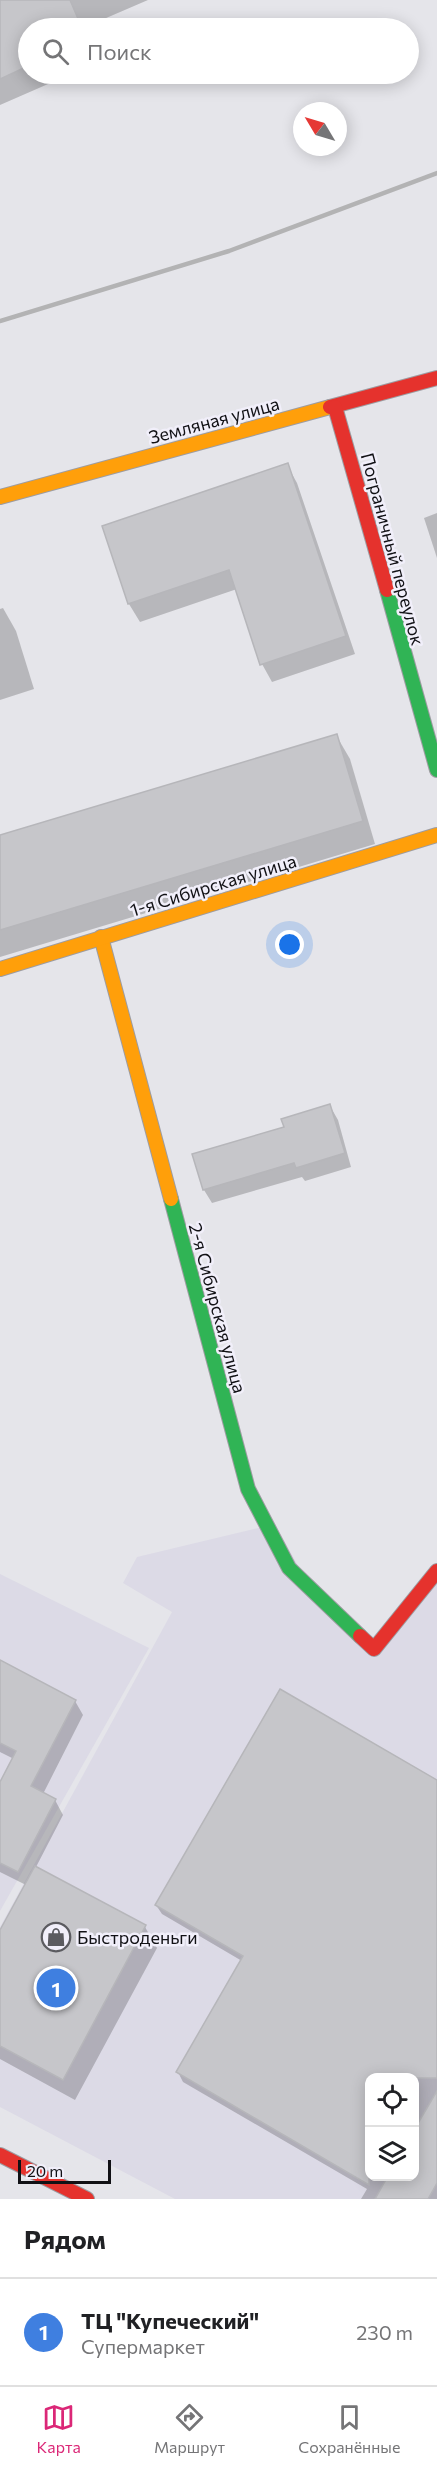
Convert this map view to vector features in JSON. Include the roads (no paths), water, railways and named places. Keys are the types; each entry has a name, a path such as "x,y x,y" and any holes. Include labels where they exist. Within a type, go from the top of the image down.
{"main road":[{"name":"Земляная улица","path":"0,497 437,378"},
{"name":"Пограничный переулок","path":"335,407 437,770"},
{"name":"1-я Сибирская улица","path":"0,969 437,835"},
{"name":"2-я Сибирская улица","path":"102,938 248,1489 289,1568 374,1649 437,1571"},
{"path":"0,2155 87,2199"}],"railway":[{"path":"0,321 229,251 437,173"}],"place":[{"name":"Быстроденьги","path":"56,1937"},
{"name":"ТЦ \"Купеческий\"","path":"56,1988"}]}
